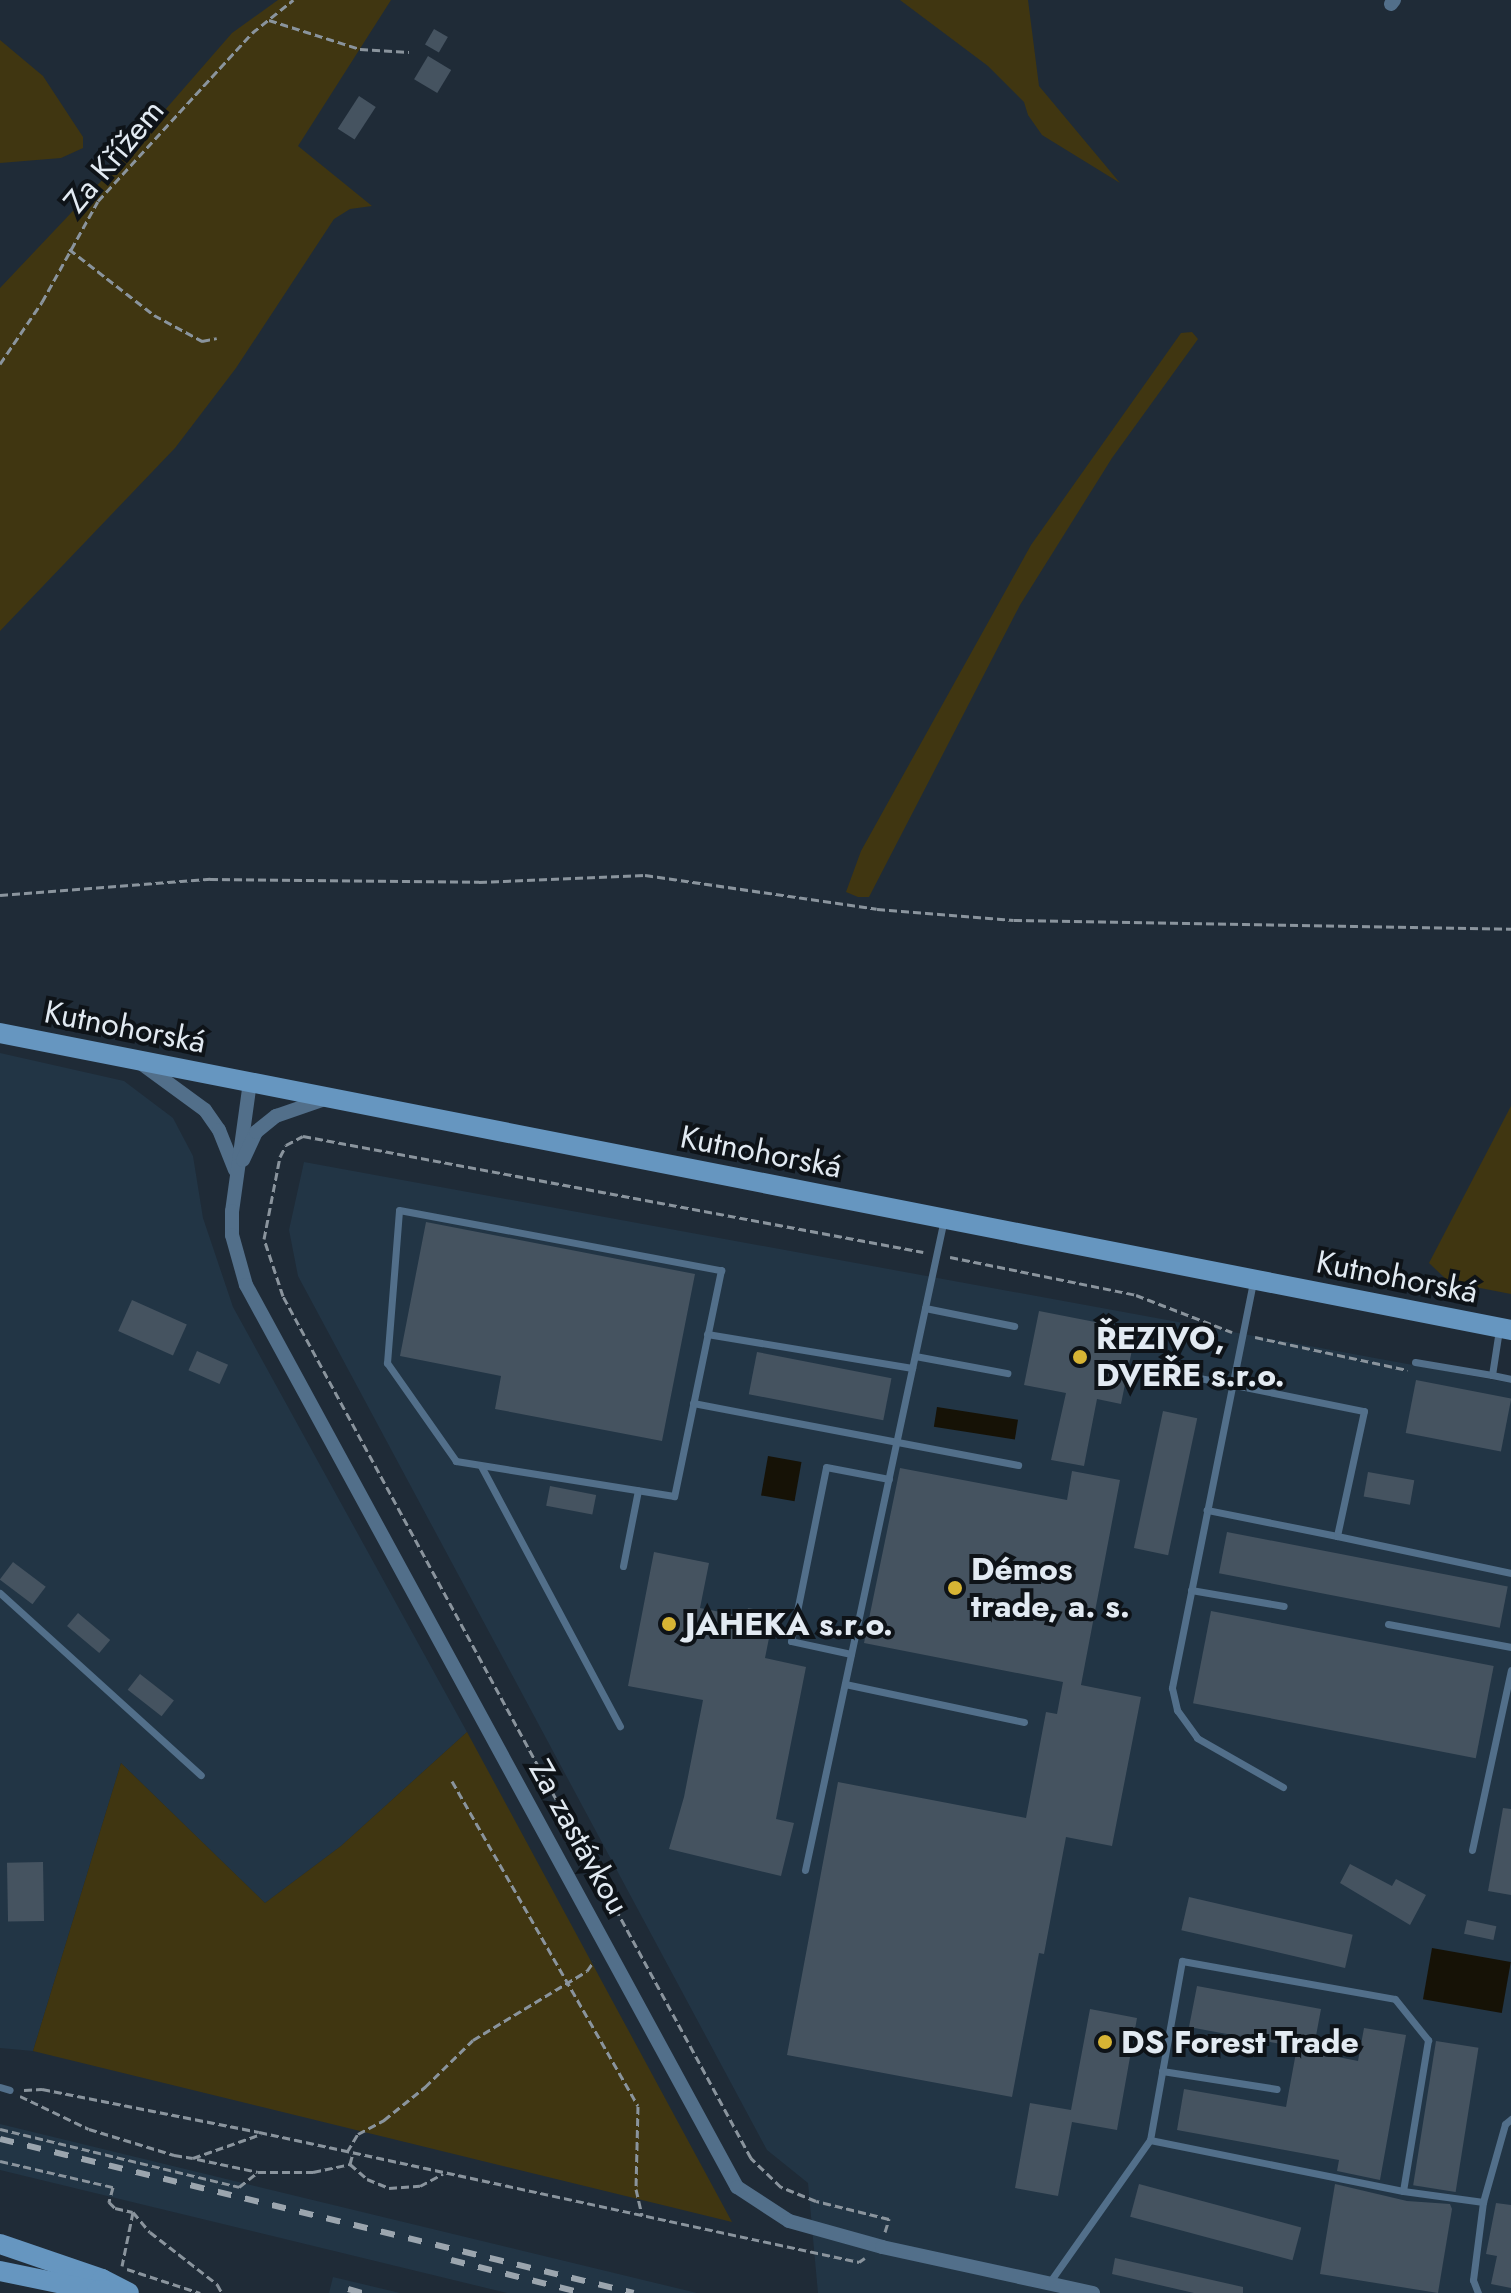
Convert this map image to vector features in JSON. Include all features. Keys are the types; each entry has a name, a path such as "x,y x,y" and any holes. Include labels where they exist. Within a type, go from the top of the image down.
{"main road":[{"name":"Kutnohorská","path":"0,1033 1505,1329"},
{"path":"0,2244 102,2279 124,2291"},
{"path":"0,2271 97,2291 124,2291"}],"street":[{"name":"Za zastávkou","path":"136,1060 205,1110 219,1130 236,1175"},
{"name":"Za zastávkou","path":"250,1082 236,1175 232,1235 246,1285 737,2187 789,2221 882,2247 1093,2293"},
{"name":"Za zastávkou","path":"236,1175 256,1132 276,1116 330,1098"}],"lane":[{"path":"399,1210 721,1270 693,1403 674,1496 456,1461 387,1363 399,1210"},
{"path":"805,1870 944,1218"},
{"path":"1254,1279 1172,1688 1177,1710 1197,1738 1283,1787"},
{"path":"925,1308 1014,1326"},
{"path":"1492,1375 1505,1329"},
{"path":"707,1334 912,1368"},
{"path":"915,1356 1007,1373"},
{"path":"1415,1362 1511,1379"},
{"path":"1160,1370 1364,1411 1337,1536"},
{"path":"693,1403 1018,1465"},
{"path":"481,1466 620,1726"},
{"path":"851,1654 791,1641 826,1467 889,1479"},
{"path":"623,1566 638,1490"},
{"path":"1207,1510 1511,1573"},
{"path":"1191,1590 1284,1606"},
{"path":"0,1593 201,1775"},
{"path":"1388,1624 1511,1647"},
{"path":"1472,1850 1511,1670"},
{"path":"845,1684 1024,1722"},
{"path":"1049,2283 1150,2140 1182,1961 1395,1999 1428,2040 1403,2191"},
{"path":"1162,2071 1277,2089"},
{"path":"0,2087 10,2090"},
{"path":"1478,2293 1473,2280 1483,2202 1505,2124 1511,2119"},
{"path":"1150,2140 1403,2191 1483,2202"}],"path":[{"name":"Za Křížem","path":"0,364 42,302 98,201 269,20 293,0"},
{"path":"269,20 360,49 409,52"},
{"path":"69,249 154,315 202,341 217,338"},
{"path":"0,895 210,879 463,883 645,875 877,909 1014,920 1511,929"},
{"path":"452,1781 638,2106 636,2189 642,2215"},
{"path":"347,2152 358,2134 384,2120 425,2087 473,2040 587,1971 606,1946"},
{"path":"10,2090 42,2089 859,2262 882,2247"},
{"path":"10,2090 89,2129 193,2158 258,2172 313,2172 350,2164"},
{"path":"0,2129 239,2187 258,2172"},
{"path":"193,2158 263,2134"},
{"path":"350,2164 353,2153"},
{"path":"0,2161 113,2187 109,2202 115,2208 133,2212 160,2240 217,2284 222,2293"},
{"path":"350,2164 367,2179 389,2188 420,2186 445,2173"},
{"path":"124,2291 133,2212"}],"shaded area":[{"path":"278,0 391,0 298,146 372,206 350,209 334,219 236,368 175,448 0,631 0,288 124,157 232,33"},
{"path":"900,0 1028,0 1039,86 1120,183 1042,135 1028,115 1024,102 988,66"},
{"path":"0,40 43,76 83,137 83,148 61,158 0,163"},
{"path":"1192,332 1198,339 1112,458 1020,605 869,897 846,892 861,851 1031,545 1181,333"},
{"path":"0,1053 124,1081 173,1118 193,1156 203,1218 233,1307 467,1732 341,1846 265,1903 121,1763 33,2051 0,2048"},
{"path":"1511,1106 1511,1294 1449,1282 1429,1263"},
{"path":"304,1162 1511,1383 1511,2293 818,2293 808,2183 767,2150 298,1276 289,1230"},
{"path":"937,1407 1018,1420 1015,1440 934,1427"},
{"path":"768,1456 801,1462 795,1501 761,1495"},
{"path":"467,1732 732,2222 33,2051 121,1763 265,1903 341,1846"},
{"path":"1432,1948 1511,1962 1502,2013 1423,1999"},
{"path":"0,2124 697,2293 507,2293 0,2170"},
{"path":"333,2277 400,2293 329,2293"}],"building":[{"path":"434,29 448,37 439,53 425,45"},
{"path":"428,56 451,70 437,93 414,79"},
{"path":"359,96 376,107 355,140 338,129"},
{"path":"426,1222 695,1274 662,1441 495,1409 501,1376 400,1356"},
{"path":"132,1300 187,1324 173,1355 118,1331"},
{"name":"ŘEZIVO, DVEŘE s.r.o.","path":"1039,1311 1136,1330 1121,1404 1097,1399 1084,1466 1051,1460 1066,1393 1024,1385"},
{"path":"197,1351 228,1365 220,1384 188,1370"},
{"path":"757,1352 891,1378 883,1420 749,1394"},
{"path":"1416,1380 1511,1398 1501,1452 1406,1433"},
{"path":"1163,1411 1197,1418 1168,1555 1134,1548"},
{"path":"900,1468 1067,1500 1072,1471 1120,1480 1081,1685 1141,1697 1112,1846 1066,1837 1044,1954 1039,1953 1012,2097 787,2055 838,1782 1026,1818 1046,1712 1057,1714 1063,1682 864,1643"},
{"path":"1368,1472 1414,1480 1410,1505 1364,1497"},
{"path":"550,1486 596,1495 592,1515 546,1506"},
{"path":"1227,1532 1508,1587 1500,1628 1219,1573"},
{"path":"654,1552 709,1563 700,1608 746,1617 748,1608 774,1613 765,1658 806,1667 776,1819 794,1823 781,1876 669,1849 684,1797 703,1700 628,1686"},
{"path":"13,1562 46,1587 33,1604 0,1580"},
{"path":"1211,1611 1494,1666 1476,1758 1193,1703"},
{"path":"78,1613 110,1640 99,1653 67,1626"},
{"path":"140,1674 174,1700 162,1716 128,1690"},
{"path":"1503,1808 1511,1809 1511,1895 1488,1891"},
{"path":"43,1862 44,1921 8,1922 7,1863"},
{"path":"1350,1864 1392,1886 1396,1879 1426,1895 1410,1925 1340,1883"},
{"path":"1189,1897 1353,1935 1345,1968 1181,1930"},
{"path":"1467,1920 1496,1926 1493,1940 1464,1934"},
{"path":"1197,1986 1321,2009 1313,2052 1358,2061 1364,2028 1406,2035 1380,2180 1337,2171 1339,2160 1177,2130 1184,2089 1286,2107 1297,2047 1189,2027"},
{"path":"1090,2009 1137,2018 1117,2130 1072,2122 1058,2196 1015,2188 1030,2103 1071,2110"},
{"path":"1436,2041 1478,2048 1456,2192 1413,2185"},
{"path":"1139,2184 1301,2227 1292,2260 1130,2217"},
{"path":"1335,2184 1407,2201 1450,2204 1452,2209 1438,2293 1320,2274"},
{"path":"1496,2203 1511,2205 1511,2288 1491,2284 1497,2256 1486,2254"},
{"path":"1115,2258 1243,2287 1243,2293 1194,2293 1112,2274"}],"railway":[{"path":"0,2139 634,2293"},
{"path":"451,2260 582,2293"},
{"path":"348,2289 362,2293"}],"place":[{"name":"ŘEZIVO, DVEŘE s.r.o.","path":"1080,1357"},
{"name":"Démos trade, a. s.","path":"955,1588"},
{"name":"JAHEKA s.r.o.","path":"669,1624"},
{"name":"DS Forest Trade","path":"1105,2042"}]}
